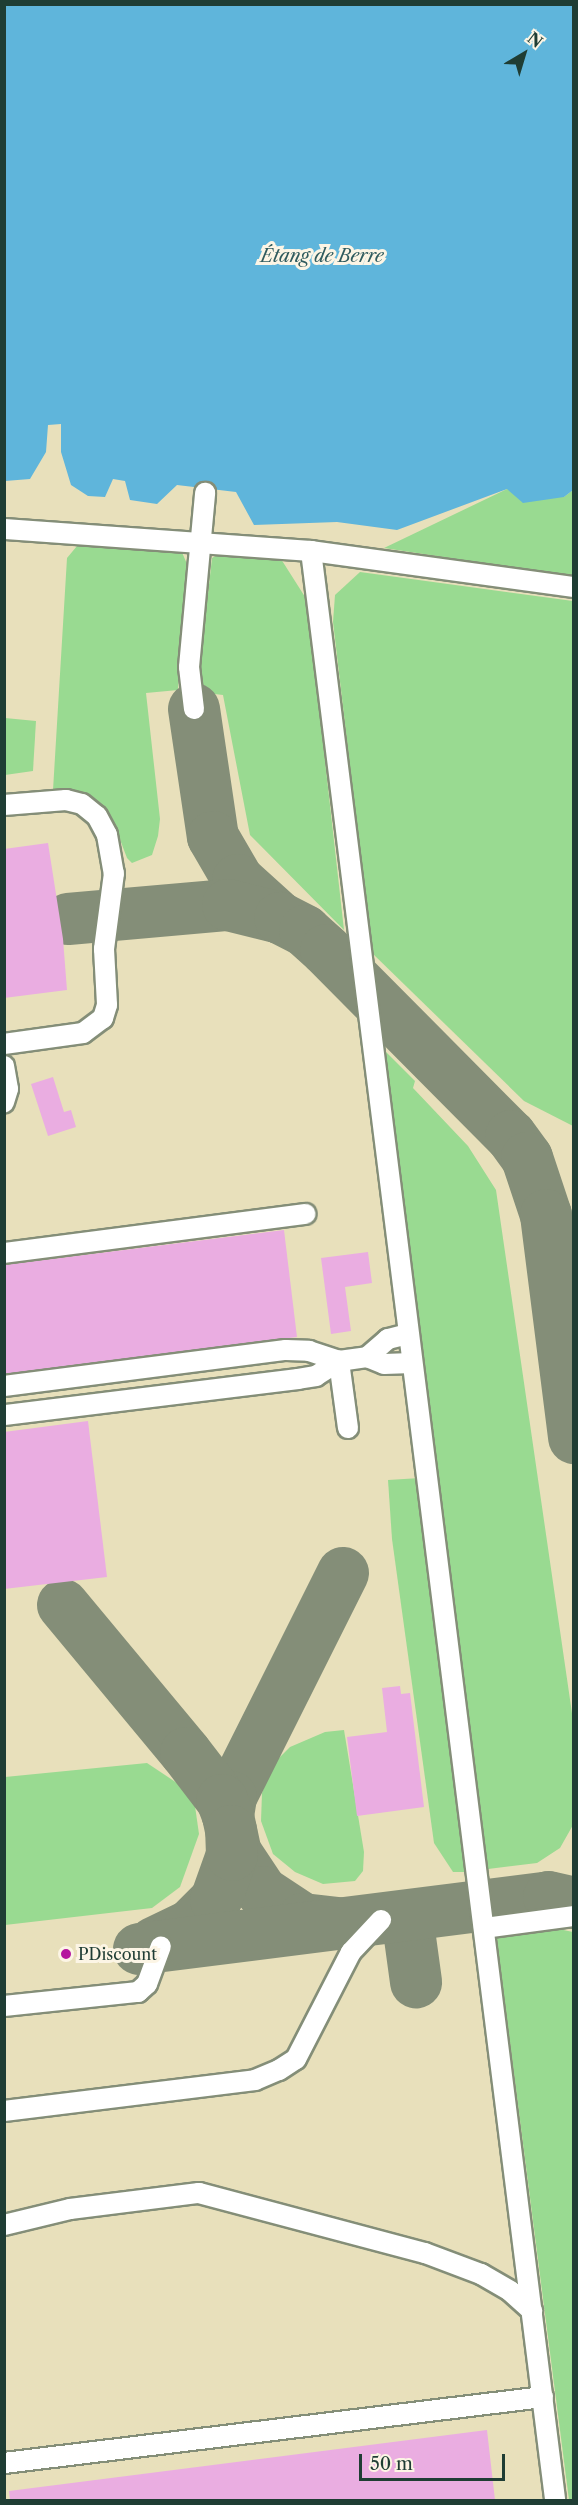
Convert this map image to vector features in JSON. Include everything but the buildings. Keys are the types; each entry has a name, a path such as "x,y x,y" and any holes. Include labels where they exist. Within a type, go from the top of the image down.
{"lane":[{"path":"194,709 189,667 204,494"},
{"path":"4,529 201,540 311,551 573,587"},
{"path":"311,551 555,2500"},
{"path":"4,805 66,801 82,804 97,816 107,835 114,873 104,949 107,1005 103,1018 84,1033 4,1044"},
{"path":"4,1066 8,1089 4,1102"},
{"path":"4,1253 305,1214"},
{"path":"367,1357 388,1339 408,1334"},
{"path":"4,1386 286,1350 309,1351 339,1361"},
{"path":"4,1415 298,1379 316,1376 339,1361 367,1357 384,1364 412,1363"},
{"path":"339,1361 348,1428"},
{"path":"484,1928 573,1916"},
{"path":"4,2111 255,2080 279,2070 296,2059 351,1952 381,1920"},
{"path":"4,2006 138,1992 147,1984 161,1946"},
{"path":"4,2225 70,2209 199,2193 425,2253 481,2274 510,2291 532,2311"},
{"path":"4,2463 543,2397"}],"green space":[{"path":"507,489 564,497 573,490 573,577 384,548"},
{"path":"82,540 181,550 187,564 178,690 146,693 160,819 158,836 152,855 132,863 127,858 113,821 80,795 53,790 67,558"},
{"path":"247,549 281,559 307,600 344,930 250,835 223,695 197,692 212,558 225,550"},
{"path":"360,572 573,601 573,1126 524,1101 372,953 333,622 335,595"},
{"path":"5,718 36,721 33,771 5,775"},
{"path":"385,1051 415,1081 413,1088 468,1146 496,1190 574,1727 573,1825 560,1848 537,1863 488,1869"},
{"path":"420,1478 469,1872 453,1872 434,1843 392,1539 388,1480"},
{"path":"344,1730 364,1852 363,1871 355,1881 323,1884 295,1872 273,1854 261,1821 262,1793 273,1764 290,1747 325,1732"},
{"path":"147,1763 177,1783 195,1806 199,1834 180,1887 152,1908 5,1925 5,1777"},
{"path":"549,1927 573,1932 573,2500 569,2500 496,1934"}],"water":[{"name":"Étang de Berre","path":"5,5 573,5 573,490 564,497 523,503 507,489 397,530 337,522 254,525 236,492 177,485 157,504 130,500 125,481 113,479 105,497 88,496 71,485 61,452 61,424 48,425 46,452 30,479 5,481"}],"taxiway":[{"path":"194,709 213,837 238,880 280,918"},
{"path":"68,919 228,905 280,918 305,931 326,950 511,1136 527,1158 546,1215 574,1438"},
{"path":"343,1573 231,1797 228,1816 236,1853 262,1892 303,1919 347,1924"},
{"path":"63,1605 186,1753 222,1800 228,1816"},
{"path":"154,1943 191,1925 216,1900 232,1855 231,1831"},
{"path":"139,1949 549,1897 574,1903"},
{"path":"407,1916 416,1982"}],"place":[{"name":"PDiscount","path":"66,1954"}]}
